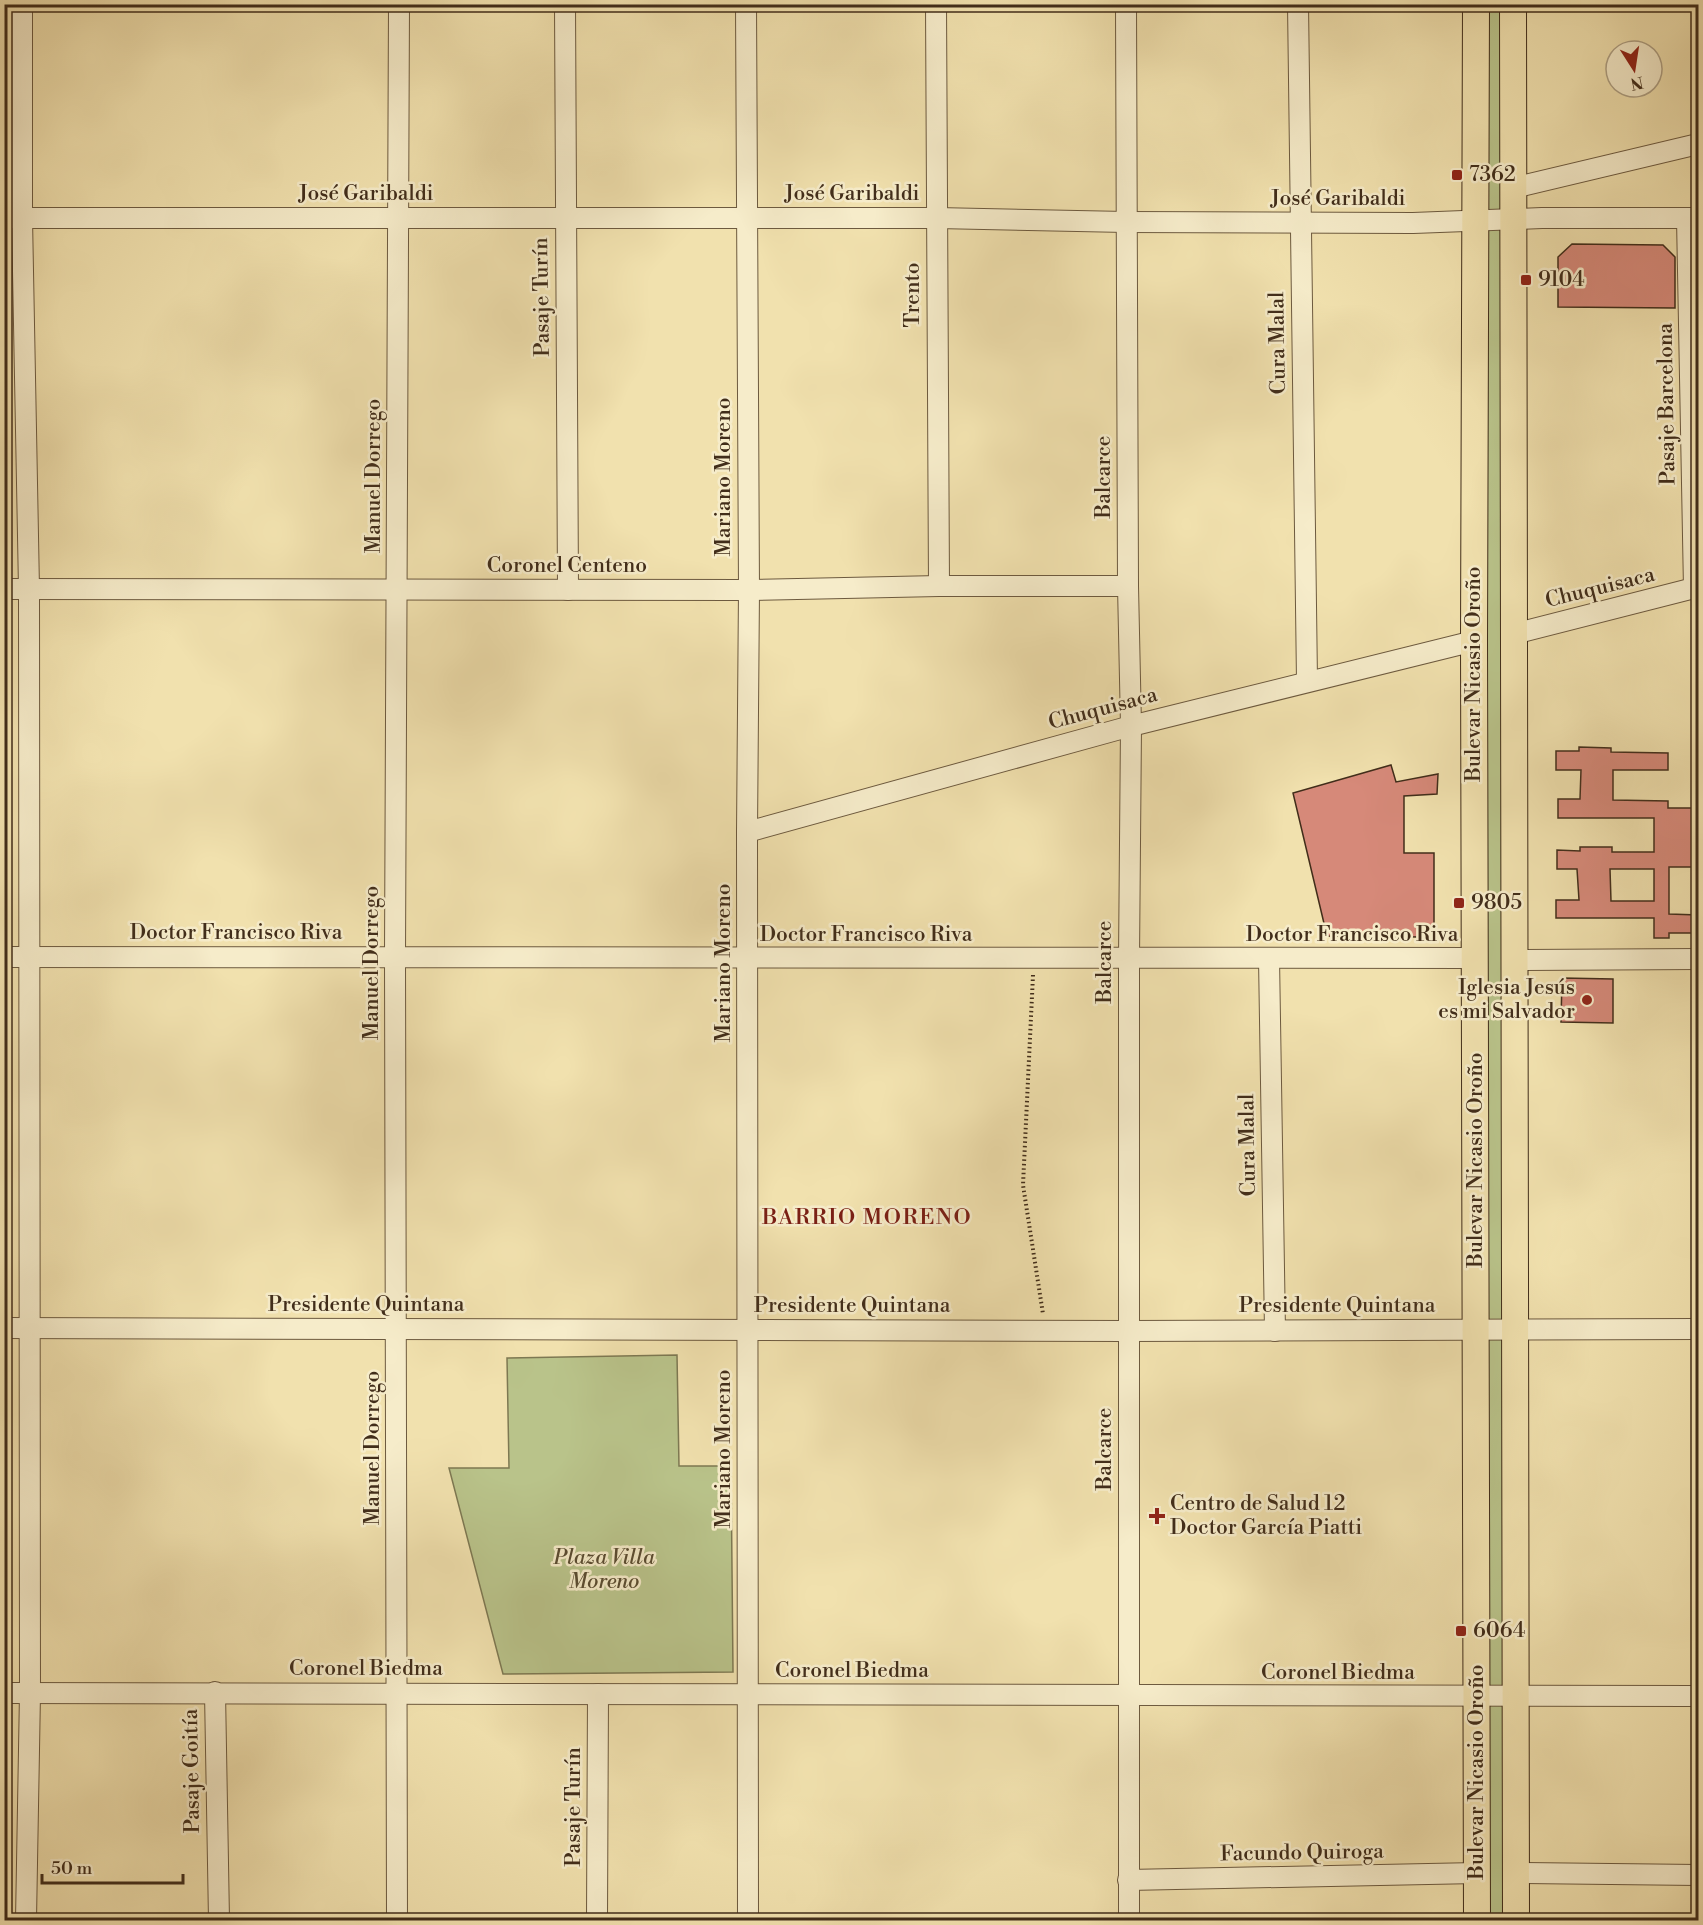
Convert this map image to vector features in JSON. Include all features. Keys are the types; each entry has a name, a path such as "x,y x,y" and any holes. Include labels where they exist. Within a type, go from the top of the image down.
{"main road":[{"name":"Bulevar Nicasio Oroño","path":"1476,4 1474,641 1477,1920"},
{"name":"Bulevar Nicasio Oroño","path":"1513,4 1516,1920"}],"street":[{"path":"22,4 13,218 29,589 30,1693 27,1920"},
{"name":"Manuel Dorrego","path":"397,1920 395,957 399,4"},
{"name":"Pasaje Turín","path":"565,4 568,590"},
{"name":"Mariano Moreno","path":"746,4 749,590 747,832 749,959 748,1920"},
{"name":"Trento","path":"936,4 939,586"},
{"name":"Balcarce","path":"1126,4 1128,586 1131,726 1129,1920"},
{"name":"Cura Malal","path":"1298,4 1307,681"},
{"path":"1513,188 1698,144"},
{"name":"José Garibaldi","path":"13,218 936,218 1126,222 1413,223 1513,219 1693,218"},
{"name":"Pasaje Barcelona","path":"1693,218 1697,588"},
{"name":"Coronel Centeno","path":"4,589 749,590 939,586 1128,586"},
{"name":"Chuquisaca","path":"1514,634 1697,588"},
{"name":"Chuquisaca","path":"747,832 1131,726 1474,641"},
{"name":"Doctor Francisco Riva","path":"4,957 1476,958"},
{"name":"Cura Malal","path":"1269,958 1275,1331"},
{"path":"1514,960 1698,959"},
{"name":"Presidente Quintana","path":"4,1328 1045,1331 1698,1329"},
{"name":"Pasaje Goitía","path":"215,1692 219,1920"},
{"name":"Coronel Biedma","path":"4,1693 1698,1696"},
{"name":"Pasaje Turín","path":"597,1920 598,1694"},
{"name":"Facundo Quiroga","path":"1128,1880 1477,1873"},
{"path":"1516,1873 1698,1875"}],"path":[{"path":"1033,959 1023,1185 1045,1331"}],"green space":[{"path":"1476,5 1513,5 1516,1920 1477,1920"},
{"name":"Plaza Villa Moreno","path":"677,1355 679,1466 731,1466 733,1672 503,1674 449,1468 509,1468 507,1358"}],"building":[{"path":"1572,244 1663,245 1675,257 1675,308 1558,307 1558,257"},
{"path":"1579,747 1611,748 1611,752 1668,753 1668,770 1613,770 1613,800 1668,801 1668,808 1698,808 1698,867 1669,867 1669,914 1698,915 1698,933 1669,933 1669,938 1654,938 1654,918 1556,918 1556,900 1579,900 1577,869 1557,869 1557,850 1580,851 1580,847 1612,847 1612,852 1654,852 1654,818 1558,818 1558,799 1580,799 1581,770 1556,770 1556,751 1579,751","holes":["1610,869 1654,869 1654,901 1611,901"]},
{"path":"1391,765 1396,782 1438,774 1437,794 1404,796 1404,853 1434,853 1434,924 1422,937 1327,936 1293,793"},
{"name":"Iglesia Jesús es mi Salvador","path":"1562,978 1613,979 1613,1023 1561,1022"}],"place":[{"name":"7362","path":"1457,175"},
{"name":"9104","path":"1526,280"},
{"name":"9805","path":"1459,903"},
{"name":"Iglesia Jesús es mi Salvador","path":"1587,1000"},
{"name":"Centro de Salud 12 Doctor García Piatti","path":"1157,1516"},
{"name":"6064","path":"1461,1631"}],"district":[{"name":"BARRIO MORENO","path":"867,1217"}]}
